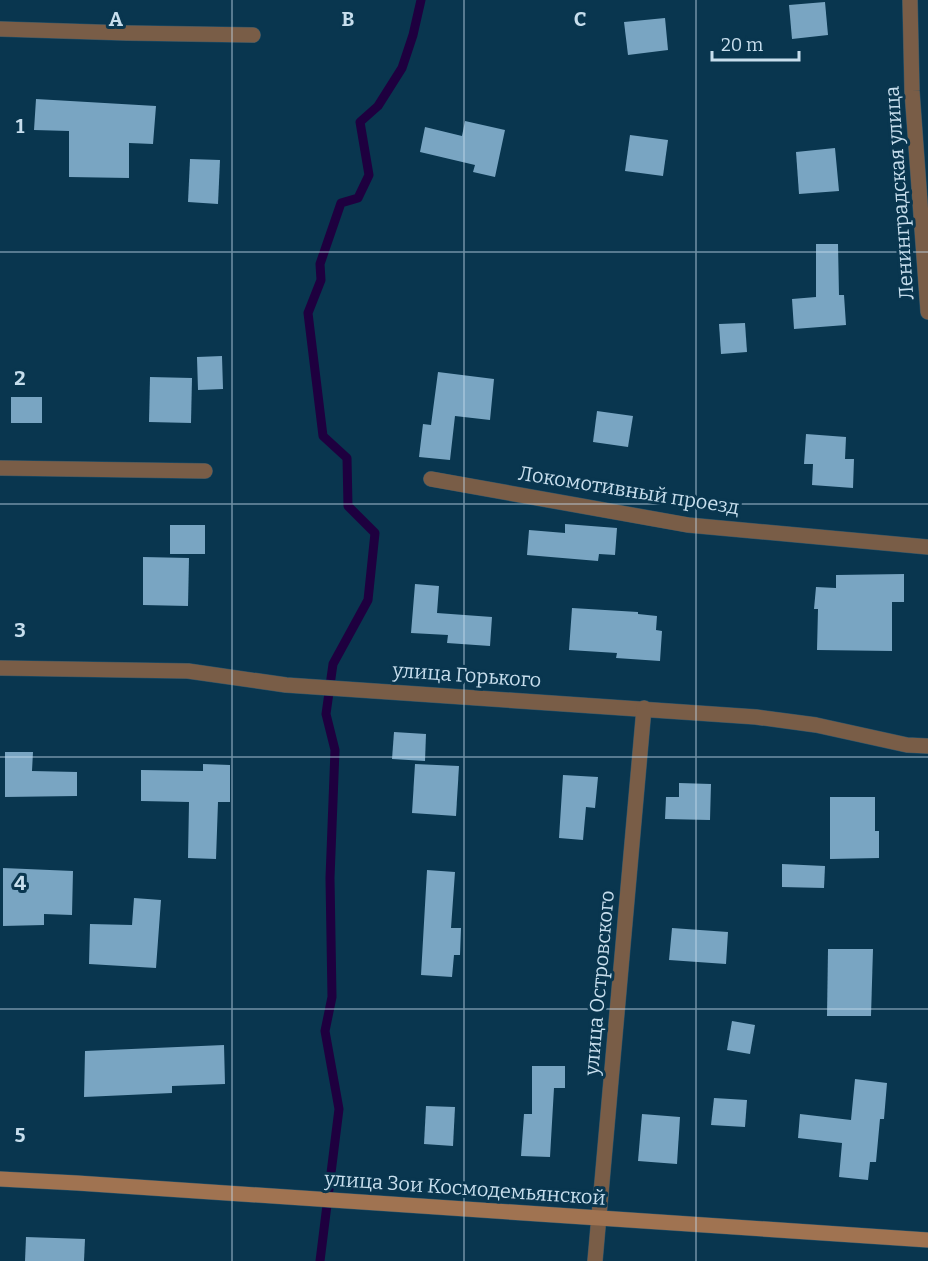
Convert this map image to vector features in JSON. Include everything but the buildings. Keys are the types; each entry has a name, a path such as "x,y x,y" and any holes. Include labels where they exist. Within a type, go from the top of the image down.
{"street":[{"name":"Ленинградская улица","path":"910,0 912,91 928,312"},
{"path":"0,29 253,35"},
{"path":"0,468 205,471"},
{"name":"Локомотивный проезд","path":"431,479 688,525 928,547"},
{"name":"улица Горького","path":"0,668 188,671 286,685 756,717 816,725 907,745 928,746"},
{"name":"улица Островского","path":"595,1261 644,708"},
{"name":"улица Зои Космодемьянской","path":"0,1179 77,1182 928,1240"}],"waterway":[{"path":"320,1261 339,1109 325,1031 332,997 330,878 335,750 326,714 333,664 368,600 375,533 348,506 347,458 323,436 308,313 321,280 320,264 341,203 358,198 369,175 360,122 378,106 402,68 421,0"}]}
